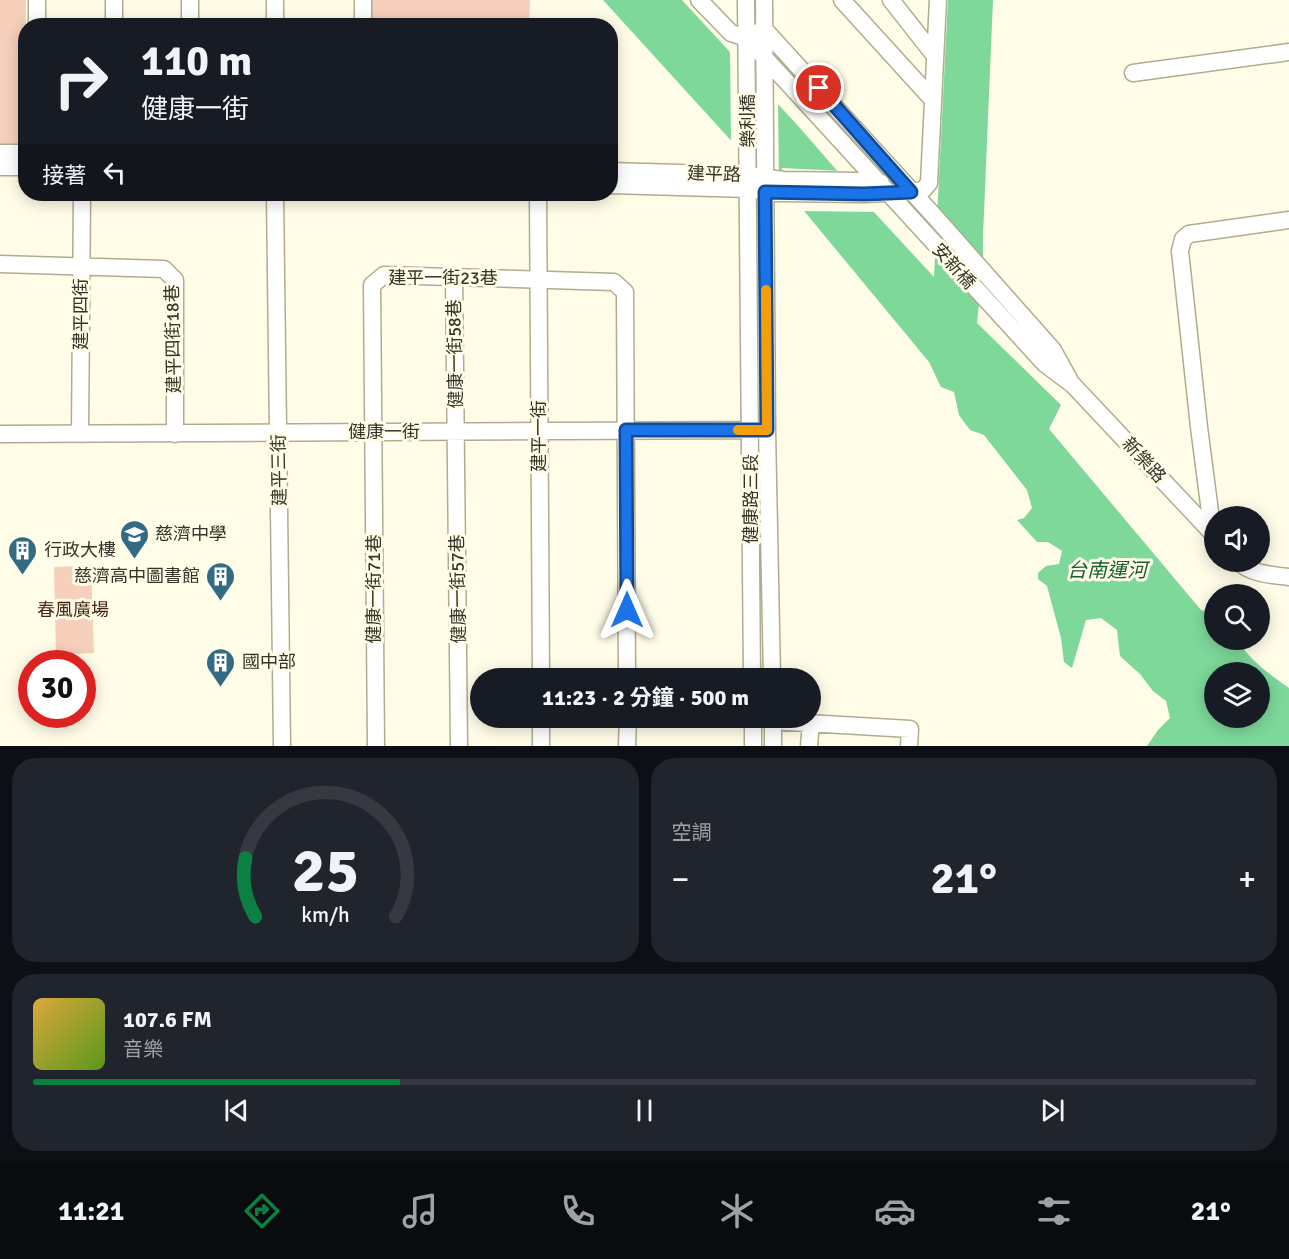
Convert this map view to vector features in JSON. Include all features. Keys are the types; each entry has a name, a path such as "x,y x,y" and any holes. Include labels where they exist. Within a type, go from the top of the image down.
{"street":[{"path":"37,0 37,18"},
{"path":"114,0 114,18"},
{"path":"190,0 190,18"},
{"path":"275,0 275,18"},
{"path":"363,0 363,18"},
{"path":"699,0 730,33 746,38 882,187"},
{"name":"樂利橋","path":"746,0 747,68 756,184"},
{"name":"樂利橋","path":"756,184 764,78 764,0"},
{"path":"842,0 933,100"},
{"path":"891,0 935,56"},
{"path":"746,38 764,29 911,192 923,190 929,183 938,0"},
{"path":"1133,73 1289,52"},
{"path":"0,153 18,153"},
{"path":"0,167 18,167"},
{"name":"建平路","path":"618,172 783,186 882,187 911,192"},
{"name":"建平路","path":"618,185 756,184"},
{"name":"健康路三段","path":"756,184 759,430 771,668"},
{"name":"安新橋","path":"882,187 980,294"},
{"name":"安新橋","path":"911,192 980,267"},
{"name":"建平四街","path":"80,434 82,201"},
{"name":"建平三街","path":"275,201 282,746"},
{"name":"建平一街","path":"538,201 541,668"},
{"path":"1210,506 1180,250 1183,239 1189,234 1289,220"},
{"name":"建平四街18巷","path":"0,264 164,268 175,280 175,434"},
{"name":"新樂路","path":"980,267 1053,350 1073,385"},
{"name":"建平一街23巷","path":"373,432 372,285 384,274 614,282 625,292 626,430"},
{"name":"健康一街58巷","path":"454,277 456,432"},
{"name":"新樂路","path":"980,294 1044,364 1073,385 1204,525"},
{"path":"626,430 627,668"},
{"name":"健康路三段","path":"752,668 759,430"},
{"name":"健康一街","path":"0,434 759,430"},
{"name":"健康一街71巷","path":"373,432 375,746"},
{"name":"健康一街57巷","path":"456,432 459,746"},
{"path":"1260,572 1289,577"},
{"path":"821,724 910,729 909,746"},
{"path":"541,728 541,746"},
{"path":"627,746 628,728"},
{"path":"753,728 753,746"},
{"path":"773,728 773,746"},
{"path":"809,746 811,728"}],"green space":[{"path":"0,0 26,0 26,18 18,18 18,156 0,156"},
{"path":"370,0 530,0 529,18 370,18"},
{"name":"春風廣場","path":"91,565 94,650 56,650 54,567"}],"water":[{"name":"台南運河","path":"603,0 682,0 934,277 948,0 993,0 983,262 977,323 1061,405 1049,429 1204,611 1204,650 1245,650 1255,662 1204,662 1204,728 1270,728 1270,674 1289,688 1289,746 1147,746 1170,718 1166,701 1153,691 1140,674 1120,656 1117,630 1101,618 1086,620 1072,668 1064,662 1061,638 1047,586 1038,579 1038,573 1046,566 1059,564 1062,551 1048,542 1037,542 1017,520 1024,518 1032,508 1027,490 984,435 970,430 959,415 954,392 941,387 929,362 776,177 736,146"}],"pier":[{"path":"730,50 778,100 779,184 731,145"},
{"path":"782,168 841,171 878,212 800,211 782,188"}],"slow traffic":[{"path":"738,430 767,430 766,290"}],"place":[{"name":"慈濟中學","path":"134,560"},
{"name":"行政大樓","path":"23,576"},
{"name":"慈濟高中圖書館","path":"221,602"},
{"name":"國中部","path":"221,688"}],"route":[{"path":"627,610 626,430 767,430 765,192 864,194 911,192 819,88"}]}
